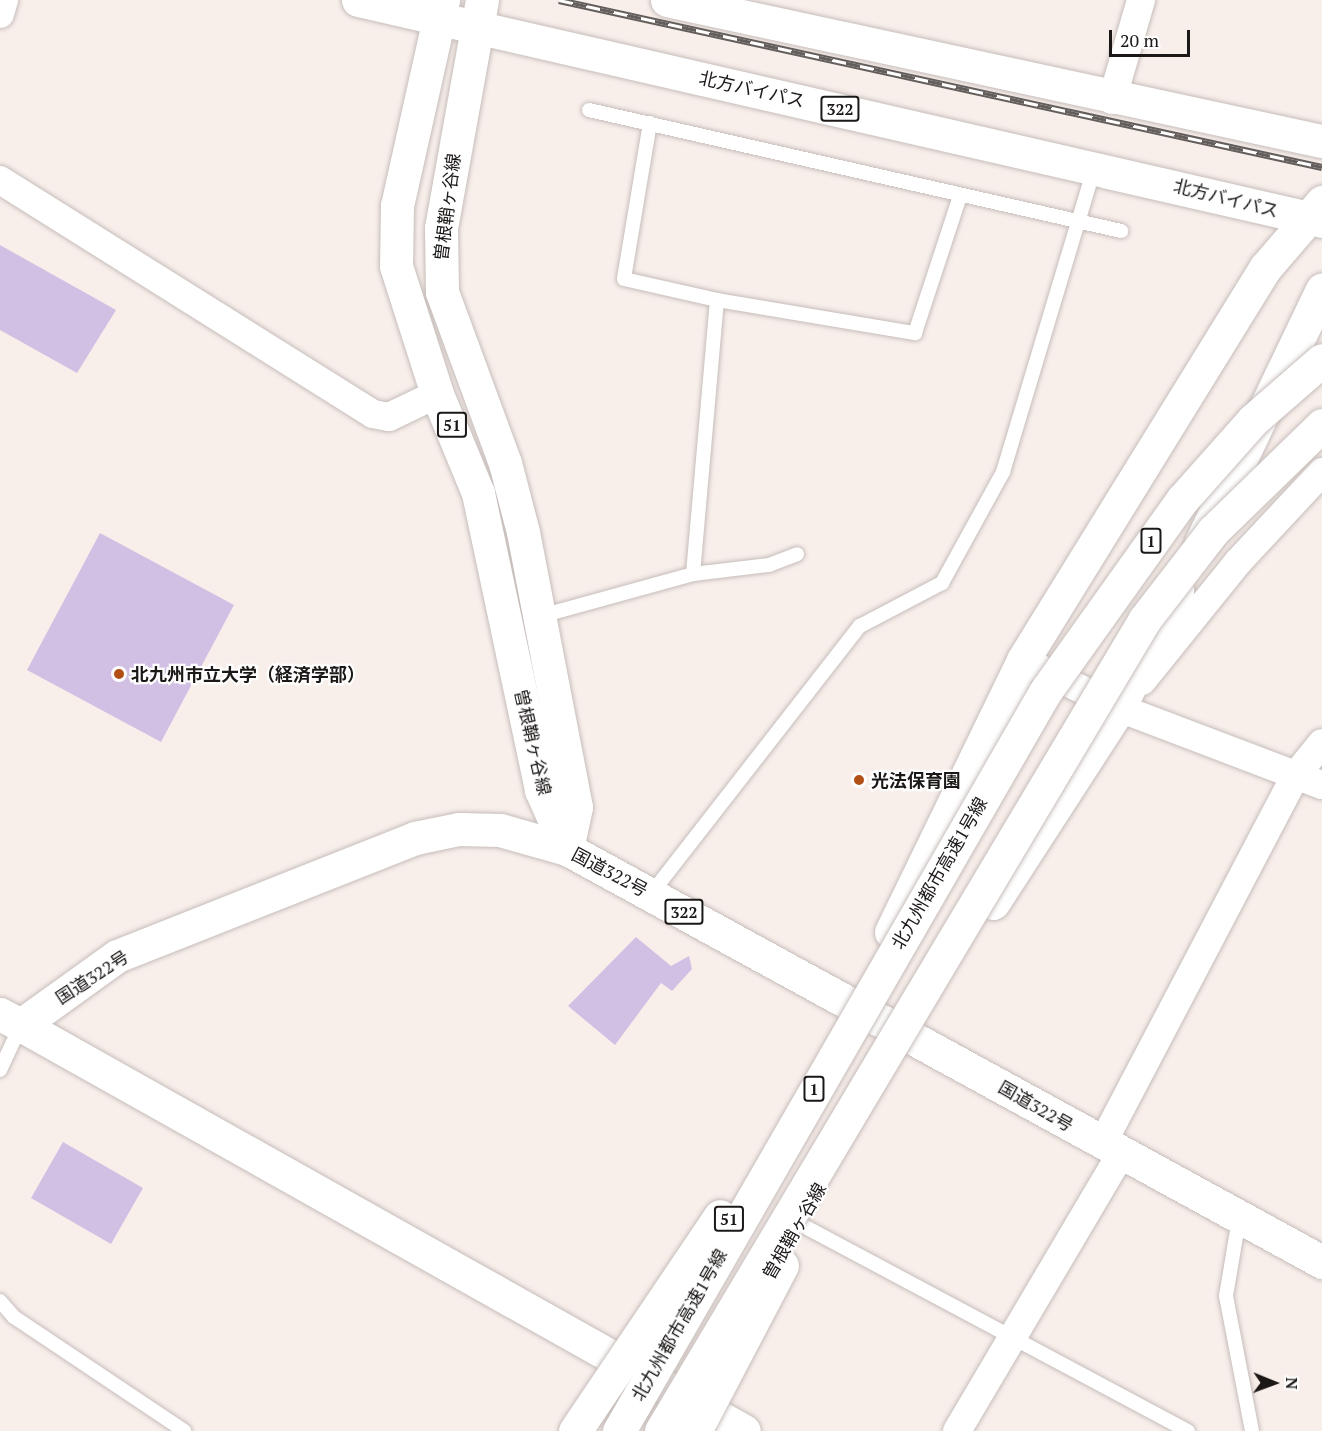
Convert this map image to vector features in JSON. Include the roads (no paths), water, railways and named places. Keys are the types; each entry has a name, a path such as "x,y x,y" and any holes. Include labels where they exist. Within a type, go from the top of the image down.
{"main road":[{"name":"北方バイパス","path":"358,0 479,14 1095,166 1317,214"},
{"path":"667,0 1112,100 1322,141"},
{"name":"曽根鞘ヶ谷線","path":"440,9 395,236 402,298 437,394 478,493 541,789 567,849"},
{"name":"曽根鞘ヶ谷線","path":"479,14 441,228 441,292 515,497 541,616 576,807 567,849"},
{"path":"855,1007 1023,660 1266,267 1317,214"},
{"path":"691,1422 907,1025 1119,708 1322,289"},
{"name":"北九州都市高速1号線","path":"619,1431 1011,749 1111,595 1182,500 1253,420 1322,360"},
{"name":"1","path":"662,1431 907,1025 1145,619 1213,531 1322,425"},
{"path":"575,1431 662,1294 733,1198 959,822 1011,749"},
{"name":"国道322号","path":"10,1019 117,956 414,838 459,829 500,830 567,849 855,1007 907,1025 1112,1149 1239,1220 1322,1262"},
{"name":"51","path":"604,1431 855,1007"},
{"path":"10,1019 639,1369 691,1422 744,1431"},
{"name":"曽根鞘ヶ谷線","path":"691,1422 907,1025"}],"street":[{"path":"0,14 4,0"},
{"path":"1112,100 1141,0"},
{"path":"0,180 373,414 389,417 437,394"},
{"path":"1119,708 1238,562 1322,472"},
{"path":"1023,660 1119,708 1309,780"},
{"path":"957,1431 1112,1149 1309,780 1322,742"}],"lane":[{"path":"589,110 1122,231"},
{"path":"650,123 624,279 717,300 915,333 960,196"},
{"path":"651,894 860,626 942,583 1003,472 1095,166"},
{"path":"693,574 717,300"},
{"path":"541,616 693,574 769,565 797,554"},
{"path":"0,1070 10,1019"},
{"path":"1239,1220 1226,1296 1252,1431"},
{"path":"798,1223 1008,1338 1188,1431"},
{"path":"0,1301 14,1317 163,1425 184,1431"}],"railway":[{"path":"559,0 1322,167"}],"place":[{"name":"北九州市立大学（経済学部）","path":"119,674"},
{"name":"光法保育園","path":"859,780"}]}
